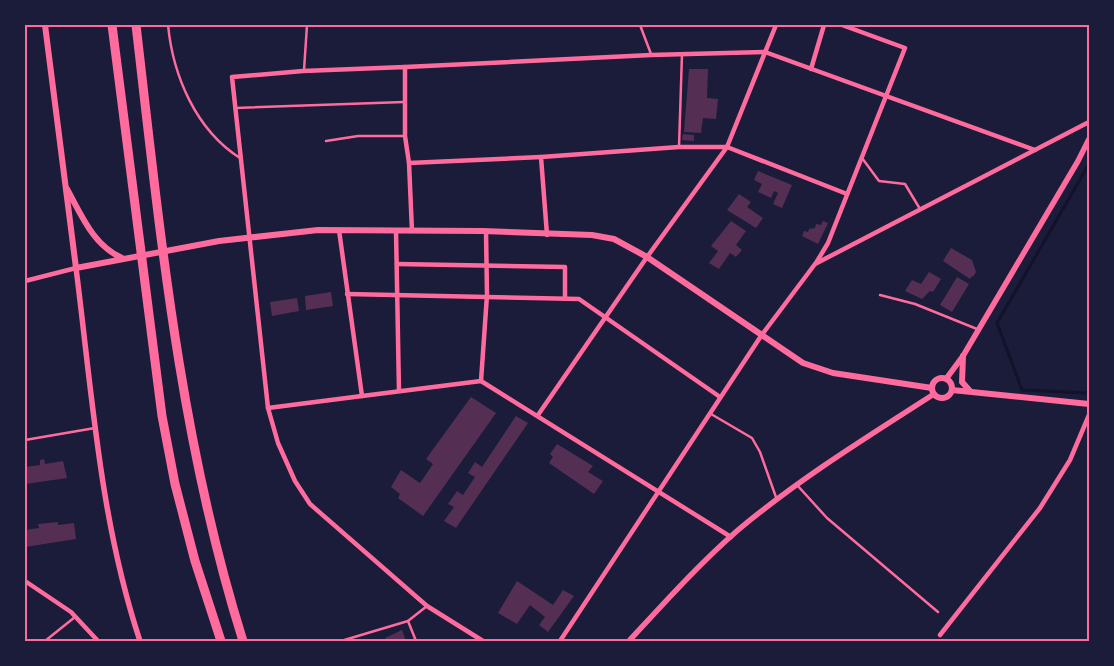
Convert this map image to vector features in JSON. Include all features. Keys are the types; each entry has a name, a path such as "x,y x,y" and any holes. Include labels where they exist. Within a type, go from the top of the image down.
{"highway":[{"path":"112,25 162,416 175,484 195,561 221,641"},
{"path":"136,25 166,282 195,454 243,641"}],"main road":[{"path":"45,25 76,268 219,241 339,230 486,231 605,236 625,243 647,257 803,363 833,373 933,391 939,398 946,398 952,390 951,384 946,379 936,380 933,391"},
{"path":"65,184 92,232 109,252 122,258"},
{"path":"963,356 962,382 970,391"},
{"path":"952,390 1089,404"}],"street":[{"path":"538,415 647,257 727,147 776,25"},
{"path":"811,69 824,25"},
{"path":"560,641 761,336 815,264 828,243 905,48 842,25"},
{"path":"483,641 427,606 310,504 295,481 278,443 268,408 232,78 304,71 405,68 651,55 765,52 1035,150"},
{"path":"405,68 405,136 410,163 412,230"},
{"path":"815,264 1089,122"},
{"path":"946,379 963,356 1078,161 1089,139"},
{"path":"410,163 541,157 678,147 727,147 847,194"},
{"path":"541,157 547,235"},
{"path":"339,230 362,396"},
{"path":"396,230 399,391"},
{"path":"482,381 487,295 486,231"},
{"path":"397,264 486,264 565,267 565,298"},
{"path":"25,281 76,268 96,428 114,548 140,641"},
{"path":"347,294 487,295 579,299 720,397"},
{"path":"268,408 482,381 731,537"},
{"path":"629,641 731,537 821,467 933,391"},
{"path":"940,636 1040,508 1070,460 1089,415"},
{"path":"25,581 75,616 98,641"}],"lane":[{"path":"168,25 174,55 188,102 224,146 240,158"},
{"path":"304,71 307,25"},
{"path":"640,25 651,55"},
{"path":"678,147 682,54"},
{"path":"234,108 404,102"},
{"path":"326,141 358,136 405,136"},
{"path":"862,157 878,181 905,184 920,210"},
{"path":"880,296 915,304 978,329"},
{"path":"710,413 752,438 760,452 777,500"},
{"path":"25,440 96,428"},
{"path":"798,485 827,518 938,612"},
{"path":"341,641 408,621 427,606"},
{"path":"45,641 75,616"},
{"path":"408,621 416,641"}],"building":[{"path":"689,69 708,69 707,98 718,99 716,119 703,118 701,133 684,132"},
{"path":"683,134 694,135 694,141 682,140"},
{"path":"758,171 792,185 782,208 773,204 778,193 774,191 771,198 758,192 762,184 754,180"},
{"path":"739,194 751,202 747,207 763,218 756,228 727,210"},
{"path":"731,221 746,231 736,245 742,250 736,257 730,253 719,269 709,263 718,251 711,246"},
{"path":"823,221 828,223 818,244 802,236 804,231 808,232 809,229 815,228 816,224 821,225"},
{"path":"951,248 972,260 976,272 973,277 970,279 943,261"},
{"path":"929,272 941,279 933,292 930,291 922,299 905,291 912,280 921,284"},
{"path":"957,277 969,284 952,312 940,305"},
{"path":"331,292 333,306 306,310 305,296"},
{"path":"297,298 299,311 272,316 270,302"},
{"path":"471,397 496,413 423,516 398,498 400,494 391,487 401,470 420,483 433,464 426,459"},
{"path":"516,416 528,423 456,528 444,521 454,507 448,504 457,491 463,495 475,477 468,473 475,462 482,467"},
{"path":"557,444 593,466 588,472 603,481 594,494 549,463 553,457 550,454"},
{"path":"44,459 45,464 63,461 67,478 25,484 25,467 40,465 40,460"},
{"path":"58,522 58,525 74,523 76,539 25,547 25,530 39,528 38,524"},
{"path":"517,581 553,605 563,590 574,596 548,632 539,625 545,617 530,605 517,624 498,613"},
{"path":"402,630 406,641 387,641 385,638"}],"waterway":[{"path":"1089,164 997,323 1022,390 1089,393"}]}
